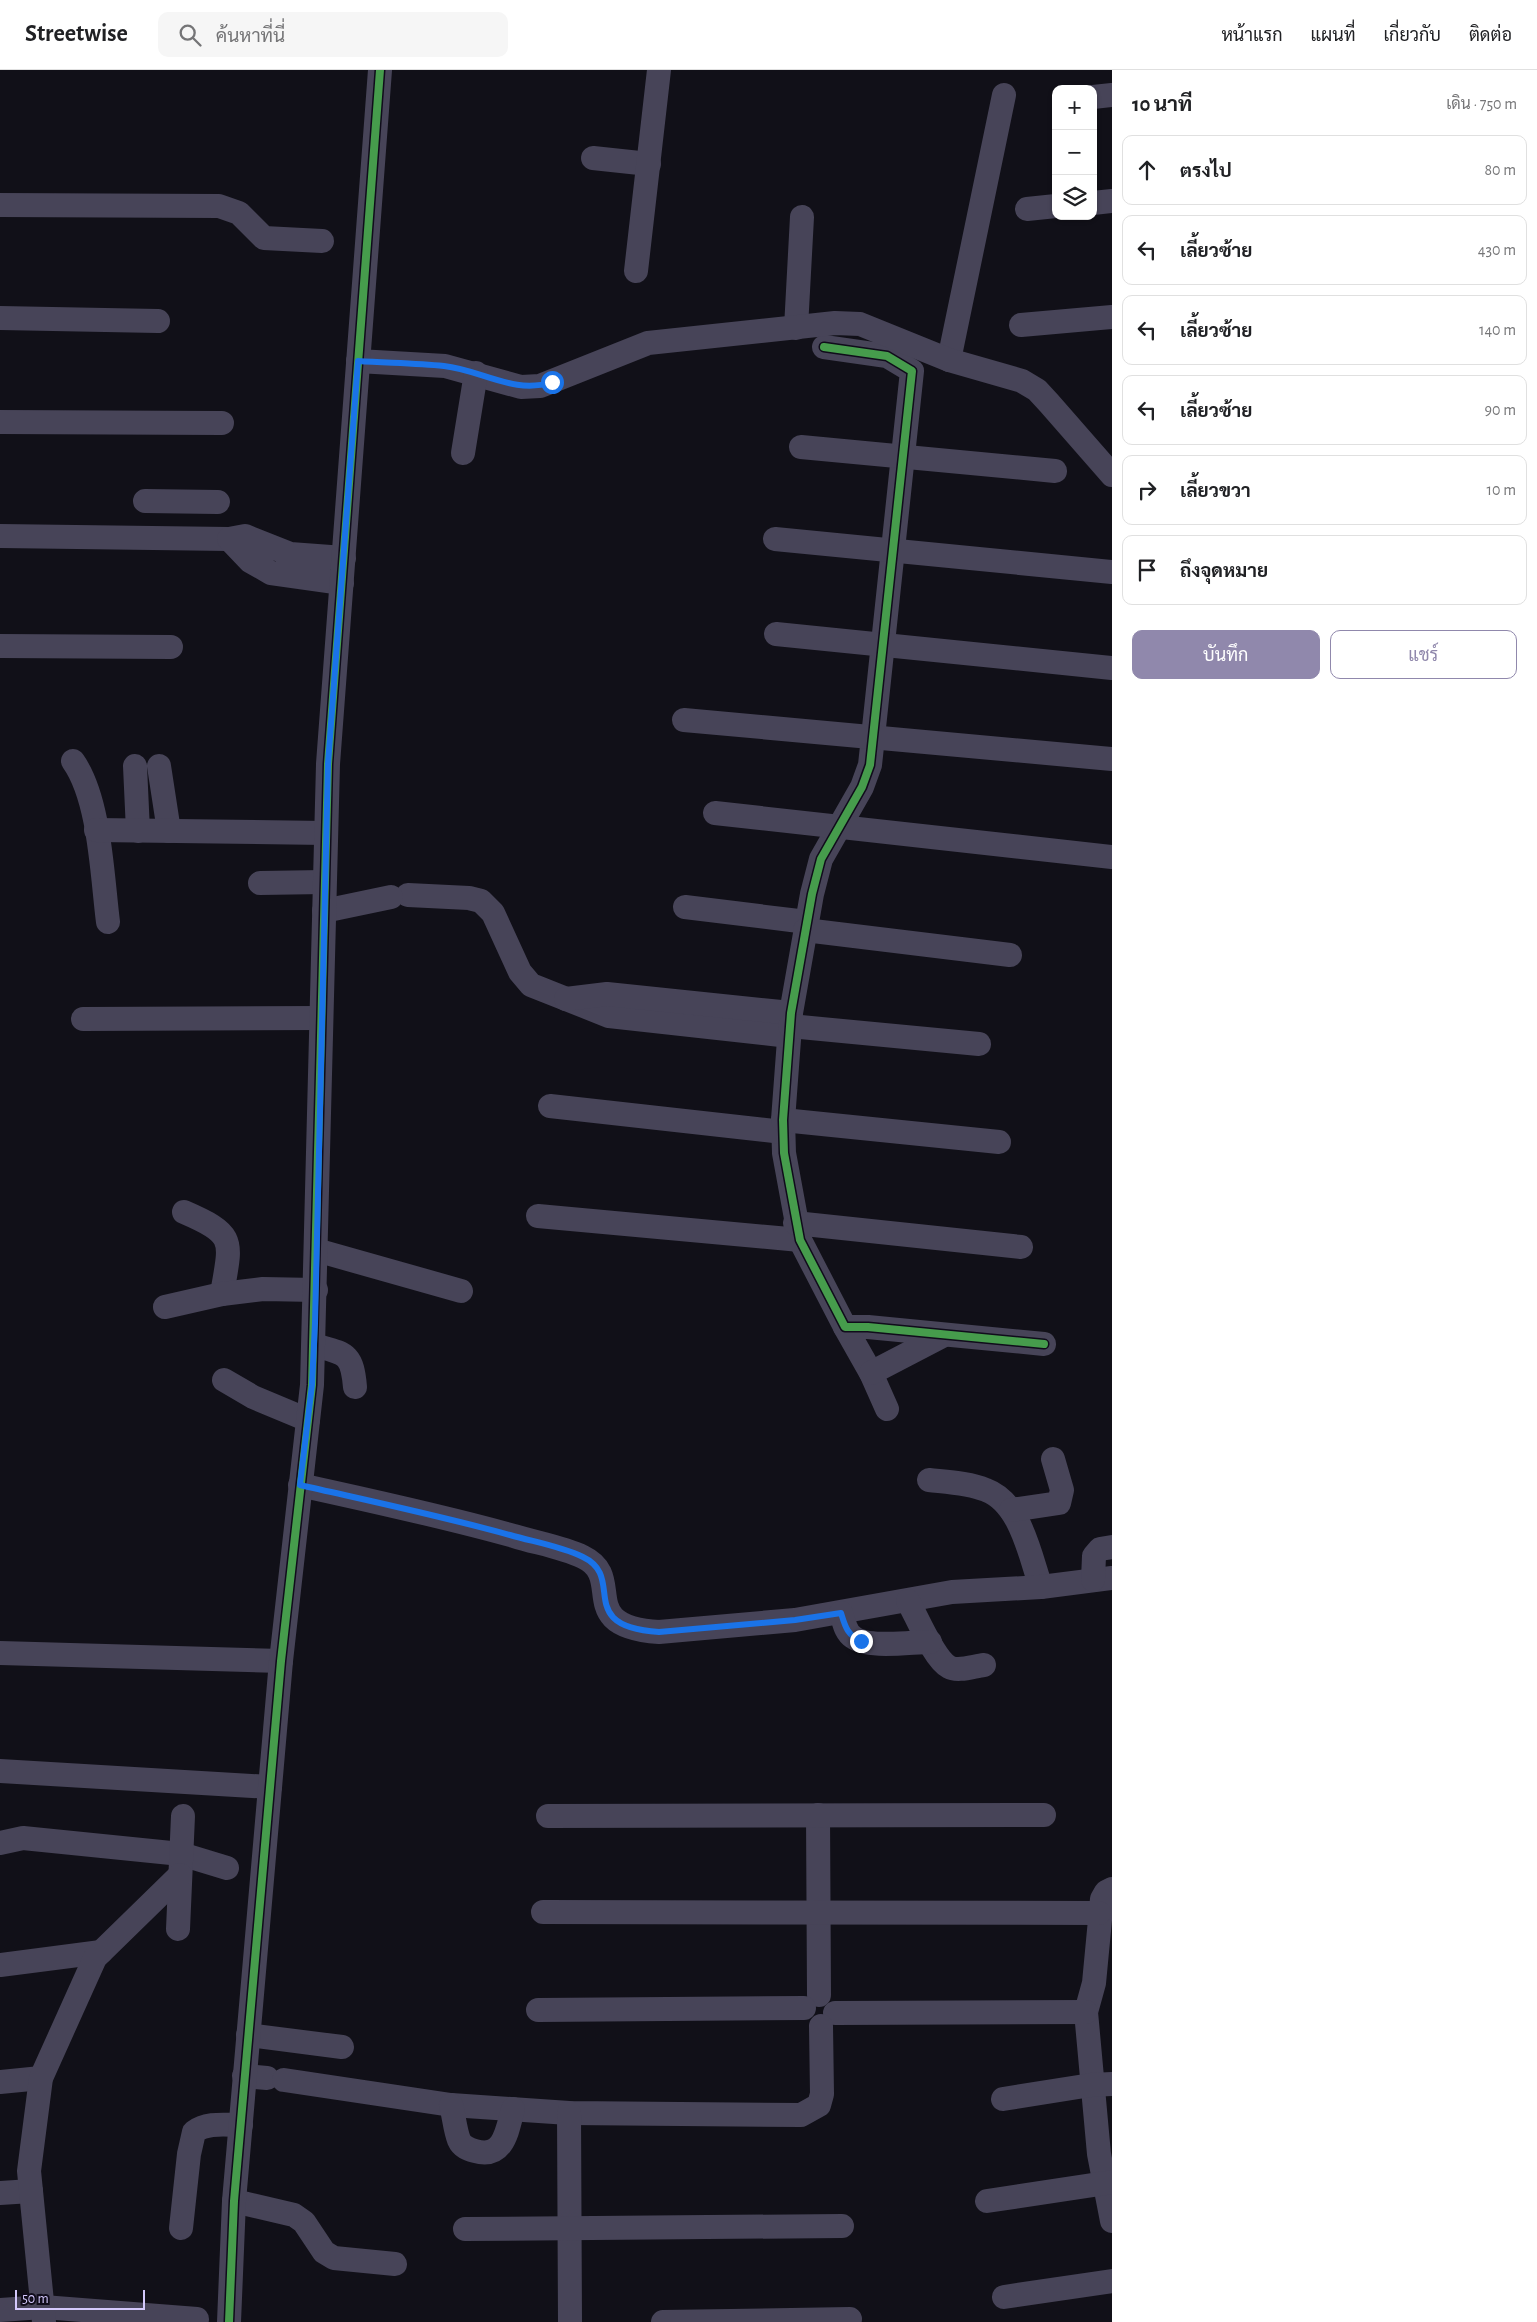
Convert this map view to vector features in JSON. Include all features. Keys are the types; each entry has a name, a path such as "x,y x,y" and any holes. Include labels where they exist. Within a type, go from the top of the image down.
{"street":[{"path":"229,2322 234,2201 240,2125 265,2078 248,2035 281,1661 308,1420 314,1345 328,764 380,70"},
{"path":"636,270 660,70"},
{"path":"948,360 1004,95"},
{"path":"1097,97 1112,95"},
{"path":"593,158 649,164"},
{"path":"1097,203 1112,201"},
{"path":"0,205 219,206 238,213 264,238 322,242"},
{"path":"1027,209 1052,206"},
{"path":"796,328 802,217"},
{"path":"1021,325 1112,317"},
{"path":"0,318 158,321"},
{"path":"358,361 445,366 476,373 521,387 540,386 648,343 835,323 860,324 948,360 1022,382 1036,390 1112,476"},
{"path":"824,347 887,356 912,371 870,765 862,786 822,859 806,926 790,1025 783,1126 784,1153 797,1232 845,1327 871,1373 887,1410"},
{"path":"463,453 476,373"},
{"path":"0,422 222,423"},
{"path":"801,447 1055,471"},
{"path":"145,501 218,502"},
{"path":"191,502 191,538"},
{"path":"0,536 229,539 245,536 290,554 344,558"},
{"path":"229,539 250,561 271,573 342,583"},
{"path":"775,539 1112,572"},
{"path":"776,634 1112,668"},
{"path":"0,646 171,647"},
{"path":"684,720 1112,759"},
{"path":"73,761 83,775 96,830 108,922"},
{"path":"135,766 138,831"},
{"path":"159,766 169,831"},
{"path":"715,813 1112,857"},
{"path":"96,830 326,834"},
{"path":"260,883 324,882"},
{"path":"324,911 400,896 468,898 480,902 492,913 520,972 531,985 566,999 607,994 662,1011 979,1044"},
{"path":"685,907 1010,955"},
{"path":"83,1019 321,1018"},
{"path":"550,1106 999,1142"},
{"path":"184,1212 213,1225 223,1235 228,1245 222,1294"},
{"path":"538,1216 1021,1247"},
{"path":"316,1250 461,1291"},
{"path":"165,1307 222,1294 263,1289 316,1290"},
{"path":"845,1327 868,1327 1044,1344"},
{"path":"871,1373 944,1335"},
{"path":"314,1345 341,1353 348,1359 353,1367 355,1387"},
{"path":"224,1380 253,1397 308,1420"},
{"path":"1011,1510 1060,1503 1062,1490 1053,1459"},
{"path":"929,1480 985,1489 998,1496 1011,1510 1022,1532 1041,1587"},
{"path":"300,1485 471,1524 576,1554 596,1566 600,1573 607,1607 611,1616 621,1625 637,1630 669,1631 795,1620 952,1592 1041,1587 1102,1579 1094,1556 1100,1549 1112,1547"},
{"path":"908,1601 930,1642 949,1667 956,1669 984,1665"},
{"path":"841,1613 847,1631 861,1641 873,1643 930,1642"},
{"path":"0,1653 281,1661"},
{"path":"0,1771 270,1787"},
{"path":"818,1815 818,1912 808,2021 1086,2012"},
{"path":"548,1816 1044,1815"},
{"path":"178,1929 183,1816"},
{"path":"0,1843 24,1838 180,1865 227,1868"},
{"path":"43,2315 29,2171 41,2078 95,1958 180,1865"},
{"path":"1112,1889 1106,1892 1102,1899 1099,1913 1103,1983 1086,2012 1101,2085 1112,2221"},
{"path":"543,1912 1099,1913"},
{"path":"0,1965 101,1952"},
{"path":"538,2010 811,2002"},
{"path":"265,2078 451,2105 569,2113 801,2115 819,2105 822,2094 828,2020"},
{"path":"248,2035 342,2047"},
{"path":"0,2082 41,2078"},
{"path":"1003,2099 1101,2085"},
{"path":"451,2105 460,2141 466,2148 480,2152 492,2152 499,2149 504,2141 513,2109"},
{"path":"569,2113 570,2322"},
{"path":"181,2228 189,2154 194,2132 201,2127 211,2125 240,2125"},
{"path":"987,2201 1108,2182"},
{"path":"0,2193 31,2191"},
{"path":"234,2201 294,2215 308,2226 324,2252 334,2258 395,2264"},
{"path":"465,2229 842,2226"},
{"path":"1004,2297 1112,2281"},
{"path":"0,2310 43,2315 197,2320"},
{"path":"663,2322 850,2319"}],"cycle path":[{"path":"229,2322 234,2201 281,1661 312,1385 328,764 380,70"},
{"path":"824,347 887,356 912,371 870,765 862,787 821,859 812,894 791,1013 783,1120 784,1153 800,1240 845,1327 868,1327 1044,1344"}],"route":[{"path":"552,382 540,386 521,387 481,374 445,366 358,361 328,764 315,1323 312,1385 300,1485 471,1524 576,1554 596,1566 600,1573 607,1607 611,1616 621,1625 637,1630 659,1632 795,1620 841,1613 847,1631 861,1641"}]}
